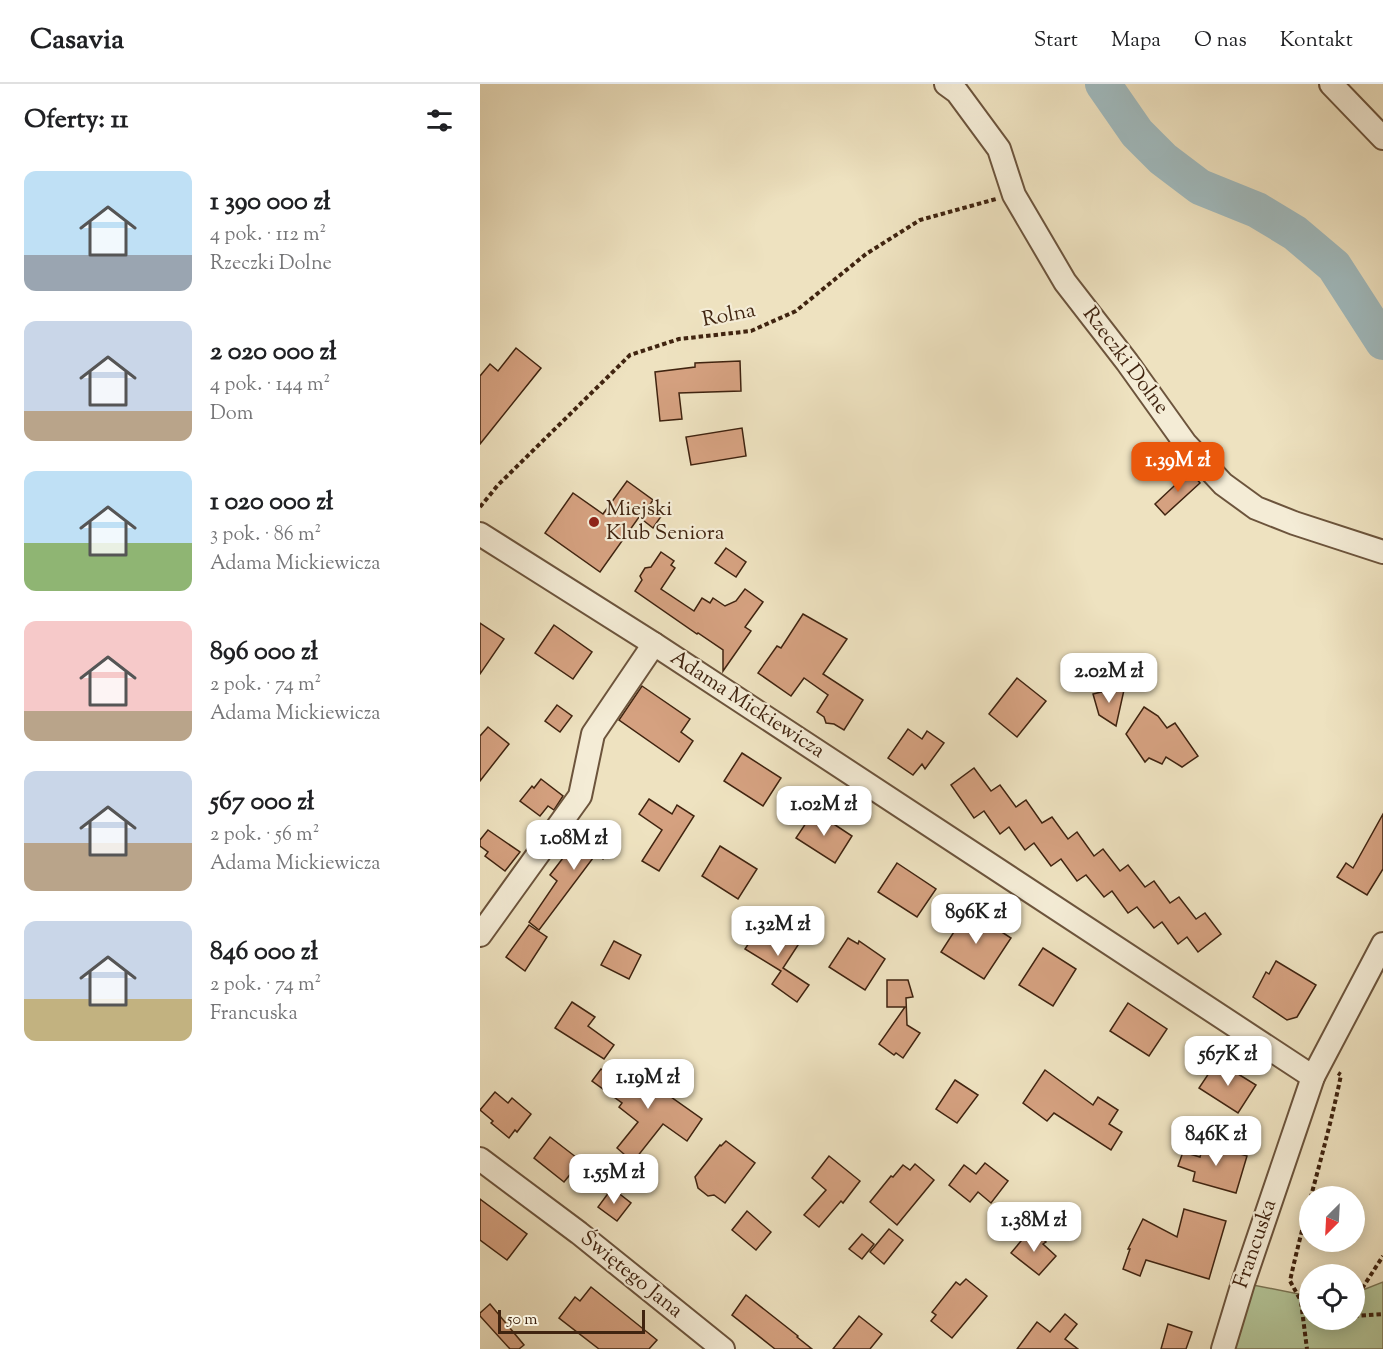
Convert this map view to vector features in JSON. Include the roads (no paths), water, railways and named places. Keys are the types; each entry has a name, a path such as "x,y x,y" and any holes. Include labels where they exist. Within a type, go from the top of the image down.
{"street":[{"name":"Rzeczki Dolne","path":"946,84 957,92 999,149 1014,195 1065,282 1185,443 1223,484 1256,508 1383,552"},
{"path":"1331,84 1383,138"},
{"name":"Adama Mickiewicza","path":"480,534 1318,1068"},
{"path":"480,936 580,796 594,734 654,644"},
{"name":"Francuska","path":"1223,1349 1242,1283 1318,1068 1383,944"},
{"name":"Świętego Jana","path":"480,1159 579,1233 723,1349"}],"waterway":[{"path":"1103,84 1137,133 1163,159 1200,187 1257,210 1295,233 1334,266 1383,342"}],"place":[{"name":"Miejski Klub Seniora","path":"594,522"}]}
